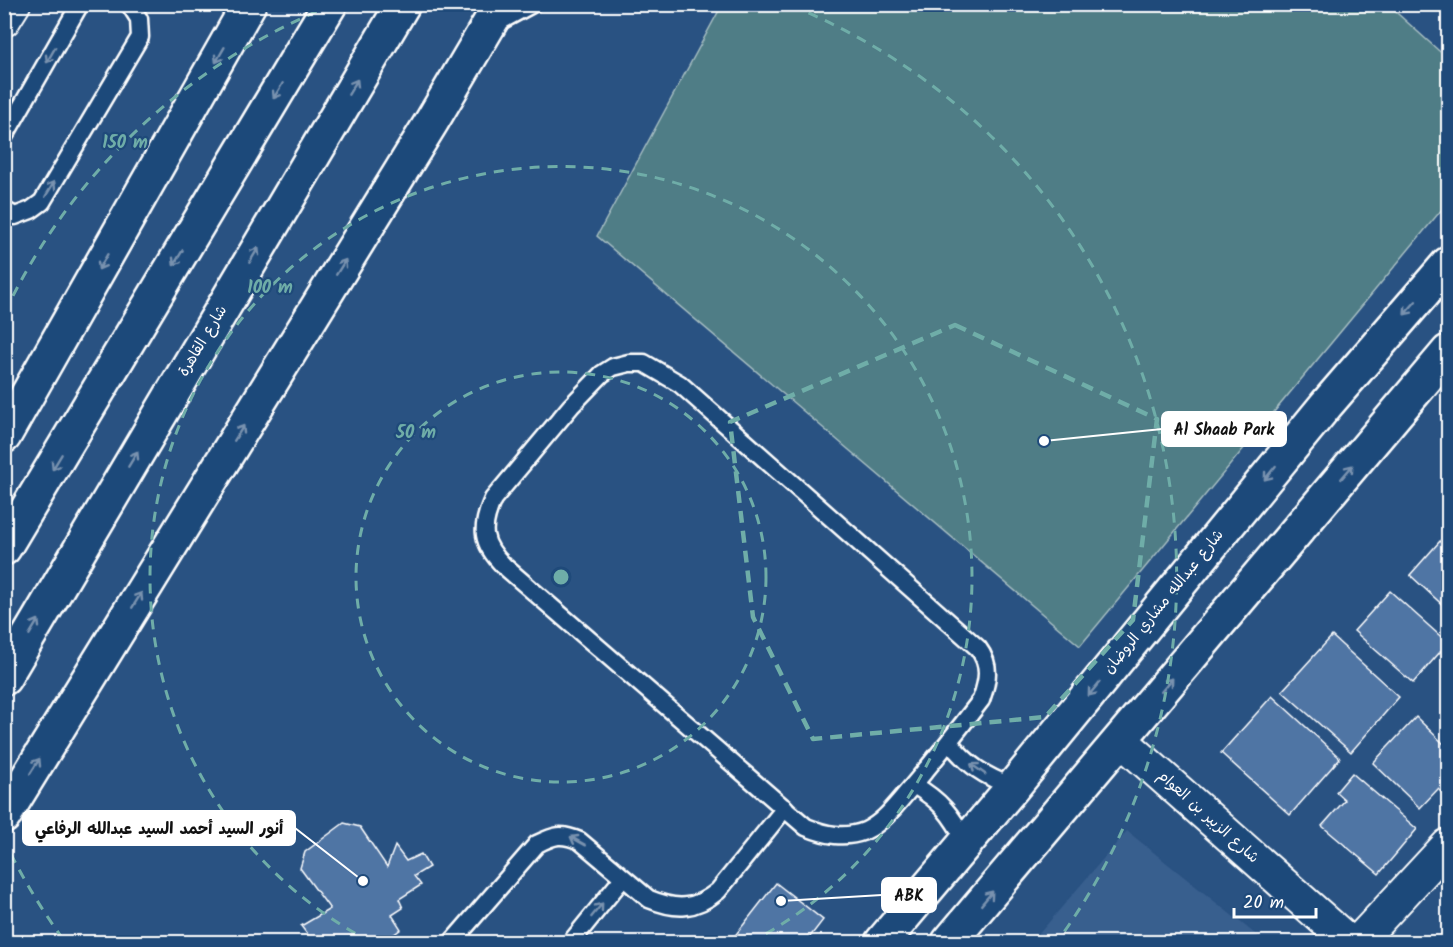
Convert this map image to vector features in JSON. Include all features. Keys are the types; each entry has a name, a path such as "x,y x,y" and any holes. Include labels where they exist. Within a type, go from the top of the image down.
{"main road":[{"path":"4,436 249,4"},
{"path":"4,548 330,4"},
{"name":"شارع القاهرة","path":"4,678 403,4"},
{"path":"4,816 432,121 493,17"},
{"name":"شارع عبدالله مشاري الروضان","path":"882,942 1013,787 1326,405 1448,265"},
{"path":"949,942 1449,352"}],"street":[{"path":"4,20 14,4"},
{"name":"شارع الزبير بن العوام","path":"1121,740 1349,942"},
{"path":"1358,942 1449,845"}],"lane":[{"path":"4,137 80,4"},
{"path":"4,210 15,216 31,210 42,202 140,37 139,19 128,4"},
{"path":"493,17 532,4"},
{"path":"629,363 644,363 680,384 978,648 985,658 987,669 986,686 981,700 914,785 877,825 863,831 835,836 806,827 494,556 486,543 485,527 493,499 602,374 613,367 629,363"},
{"path":"949,742 962,758 977,770 1013,787"},
{"path":"914,785 945,808 957,824 966,842"},
{"path":"452,942 537,844 549,838 560,835 570,836 580,841 649,899 676,907 694,906 707,900 718,891 785,808"},
{"path":"571,942 623,878"}],"highlighted area":[{"path":"955,325 1157,419 1133,620 1045,717 813,739 753,617 730,422"}],"shaded area":[{"path":"1127,831 1265,942 1032,942"}],"green space":[{"path":"722,5 1388,5 1448,59 1448,202 1080,646 597,236"}],"building":[{"path":"1448,532 1448,610 1410,575"},
{"path":"1390,591 1448,643 1413,683 1354,631"},
{"path":"1332,636 1399,697 1351,752 1282,691"},
{"path":"1272,696 1340,758 1290,815 1221,753"},
{"path":"1416,717 1448,748 1448,795 1446,797 1438,789 1420,808 1373,763"},
{"path":"1352,773 1417,829 1379,874 1322,826 1345,800 1336,792"},
{"path":"344,823 360,827 387,867 395,846 406,861 421,854 429,867 414,876 421,885 399,899 403,908 392,915 401,929 385,941 385,935 372,942 313,942 301,926 330,909 300,868 305,852"},
{"path":"776,883 823,920 806,942 730,942"}],"place":[{"name":"Al Shaab Park","path":"1044,441"},
{"name":"أنور السيد أحمد السيد عبدالله الرفاعي","path":"363,881"},
{"name":"ABK","path":"781,901"}]}
